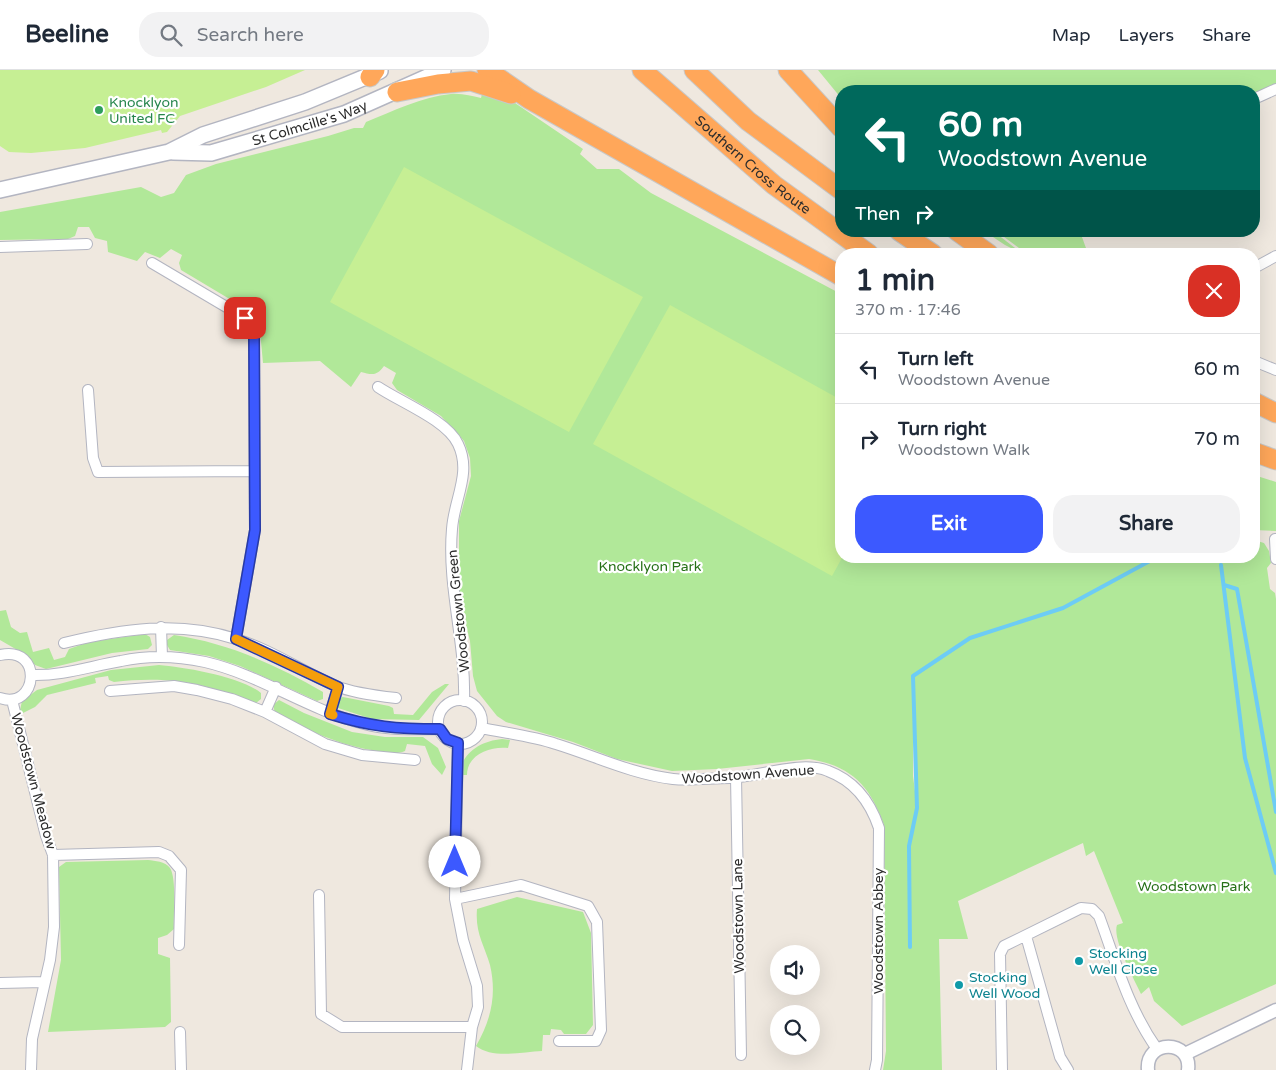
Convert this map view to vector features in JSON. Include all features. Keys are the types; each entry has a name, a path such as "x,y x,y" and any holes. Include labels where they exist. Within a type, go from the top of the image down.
{"highway":[{"path":"487,70 529,99 835,273"},
{"name":"Southern Cross Route","path":"642,70 774,185 835,229"},
{"path":"694,70 748,121 835,186"},
{"path":"788,70 835,121"},
{"path":"397,92 438,84 471,81 529,99"},
{"name":"Southern Cross Route","path":"846,237 861,248"},
{"path":"908,237 924,248"},
{"path":"965,237 981,248"},
{"path":"1260,405 1276,413"},
{"path":"1260,412 1276,418"},
{"path":"1260,454 1276,460"}],"main road":[{"name":"St Colmcille's Way","path":"169,152 211,153 344,114 443,70"},
{"name":"St Colmcille's Way","path":"0,190 169,152 203,135 305,102 375,72"}],"street":[{"path":"1260,97 1276,90"},
{"path":"0,247 87,244"},
{"path":"1260,265 1276,256"},
{"path":"152,263 245,318 254,330 255,530 236,639"},
{"path":"1260,363 1276,370"},
{"name":"Woodstown Green","path":"378,387 450,431 464,461 452,528 451,552 455,609 463,649 464,700"},
{"path":"88,390 93,458 98,472 254,471"},
{"path":"1275,538 1276,559"},
{"path":"161,627 162,657"},
{"path":"64,643 128,630 161,627 236,639 338,687 396,698"},
{"path":"0,655 14,654 21,657 30,668 32,675 29,688 19,698 12,700 0,698"},
{"path":"32,675 50,676 123,660 162,657 204,662 243,674 276,687 330,714 366,725 404,729 440,729"},
{"path":"110,691 174,686 232,700 265,712 325,744 362,755 416,760"},
{"path":"265,712 276,687"},
{"path":"330,714 338,687"},
{"name":"Woodstown Meadow","path":"12,700 46,836 54,855 54,927 50,960 32,1039 31,1070"},
{"path":"464,700 477,708 482,721 481,728 470,742 458,743 447,739 440,729 440,714 450,703 464,700"},
{"name":"Woodstown Avenue","path":"481,728 555,743 616,766 673,779 736,778 805,768 826,770 849,781 863,795"},
{"path":"458,743 456,899 464,940 477,986 478,1007 472,1026 467,1070"},
{"name":"Woodstown Lane","path":"736,778 741,1056"},
{"name":"Woodstown Abbey","path":"863,795 874,812 879,828 878,1060 875,1070"},
{"path":"54,855 159,852 169,856 180,870 179,945"},
{"path":"456,899 521,885 588,906 597,922 601,1030 596,1042 559,1041"},
{"path":"318,895 321,1014 342,1027 472,1026"},
{"path":"1002,1070 998,959 1004,946 1081,908 1092,909 1099,916 1129,1000 1142,1028 1157,1049"},
{"path":"1026,936 1062,1068"},
{"path":"0,983 44,982"},
{"path":"1185,1054 1276,1010"},
{"path":"180,1032 181,1070"},
{"path":"1148,1070 1149,1058 1157,1049 1169,1045 1185,1054 1188,1070"}],"green space":[{"name":"Knocklyon United FC","path":"0,70 305,70 266,87 180,116 167,132 162,133 161,130 85,148 31,153 9,152 0,146"},
{"path":"818,70 1276,70 1276,86 1260,93 1260,85 835,85 835,91"},
{"name":"Knocklyon Park","path":"483,90 512,101 583,149 580,154 597,169 619,169 651,193 835,291 835,563 1260,563 1260,542 1264,543 1269,551 1271,563 1267,568 1270,589 1275,593 1276,599 1276,984 1182,1026 1154,1001 1149,987 1141,994 1118,940 1117,925 1123,923 1094,851 1086,856 1083,843 958,901 968,939 939,939 942,1070 883,1070 886,1051 884,825 872,799 857,780 837,767 809,759 717,769 672,771 617,759 573,742 506,722 497,716 477,691 473,676 470,641 459,597 459,521 471,476 470,458 464,441 441,416 397,390 392,383 396,373 384,366 379,372 374,374 361,372 351,387 320,361 263,363 259,321 248,310 181,270 179,263 182,255 171,249 160,258 145,252 137,261 108,252 107,241 95,238 89,227 78,227 75,236 68,239 0,240 0,212 141,187 161,197 174,193 186,175 216,164 354,128 363,128 366,122 418,101 451,94 463,94 481,98","holes":["913,705 914,705 916,799 913,776"]},
{"path":"404,167 643,297 569,432 330,302"},
{"path":"993,237 1001,237 1015,248 1005,245"},
{"path":"1004,237 1082,237 1086,248 1019,248"},
{"path":"670,305 835,397 835,563 839,563 832,576 593,444"},
{"path":"1260,477 1276,482 1276,531 1260,530"},
{"path":"6,610 11,627 20,633 27,632 33,652 49,648 54,660 65,657 69,649 89,642 145,634 150,637 152,645 148,649 112,653 46,669 35,665 26,655 0,640 0,611"},
{"path":"174,635 214,643 252,656 323,692 323,699 317,701 240,666 209,656 170,650 167,640"},
{"path":"159,665 183,668 241,682 261,693 261,699 256,703 250,702 211,688 175,681 139,680 114,682 109,680 108,676 95,678 96,683 47,695 35,707 19,715 22,701 37,690 111,670"},
{"path":"445,684 449,684 419,720 372,719 338,708 340,698 343,697 389,706 393,708 394,714 413,715 432,692"},
{"path":"279,700 304,713 352,732 385,737 423,737 438,748 446,767 442,775 432,764 425,746 407,744 405,751 391,753 349,745 324,736 275,713 273,705"},
{"path":"502,739 510,740 508,748 494,748 481,753 471,762 467,775 459,775 468,754 480,745"},
{"path":"148,860 160,862 168,866 173,880 174,929 167,935 158,938 158,954 170,958 171,1022 165,1027 48,1032 61,960 59,867 66,862"},
{"path":"517,897 583,912 591,933 593,1025 586,1034 564,1034 561,1030 551,1029 550,1035 543,1035 542,1051 499,1054 476,1046 486,1027 493,997 490,965 477,925 477,909"}],"waterway":[{"path":"910,947 909,846 917,808 913,676 970,638 1063,608 1146,563"},
{"path":"1221,565 1245,758 1276,873"},
{"path":"1224,585 1237,589 1276,812"}],"slow traffic":[{"path":"236,639 338,687 330,714 333,715"}],"place":[{"name":"Knocklyon United FC","path":"99,110"},
{"name":"Stocking Well Close","path":"1079,961"},
{"name":"Stocking Well Wood","path":"959,985"}],"route":[{"path":"245,318 254,330 255,346 255,530 236,639 338,687 330,714 366,725 404,729 440,729 447,739 458,743 455,862"}],"park label":[{"name":"Woodstown Park","path":"1194,886"}]}
